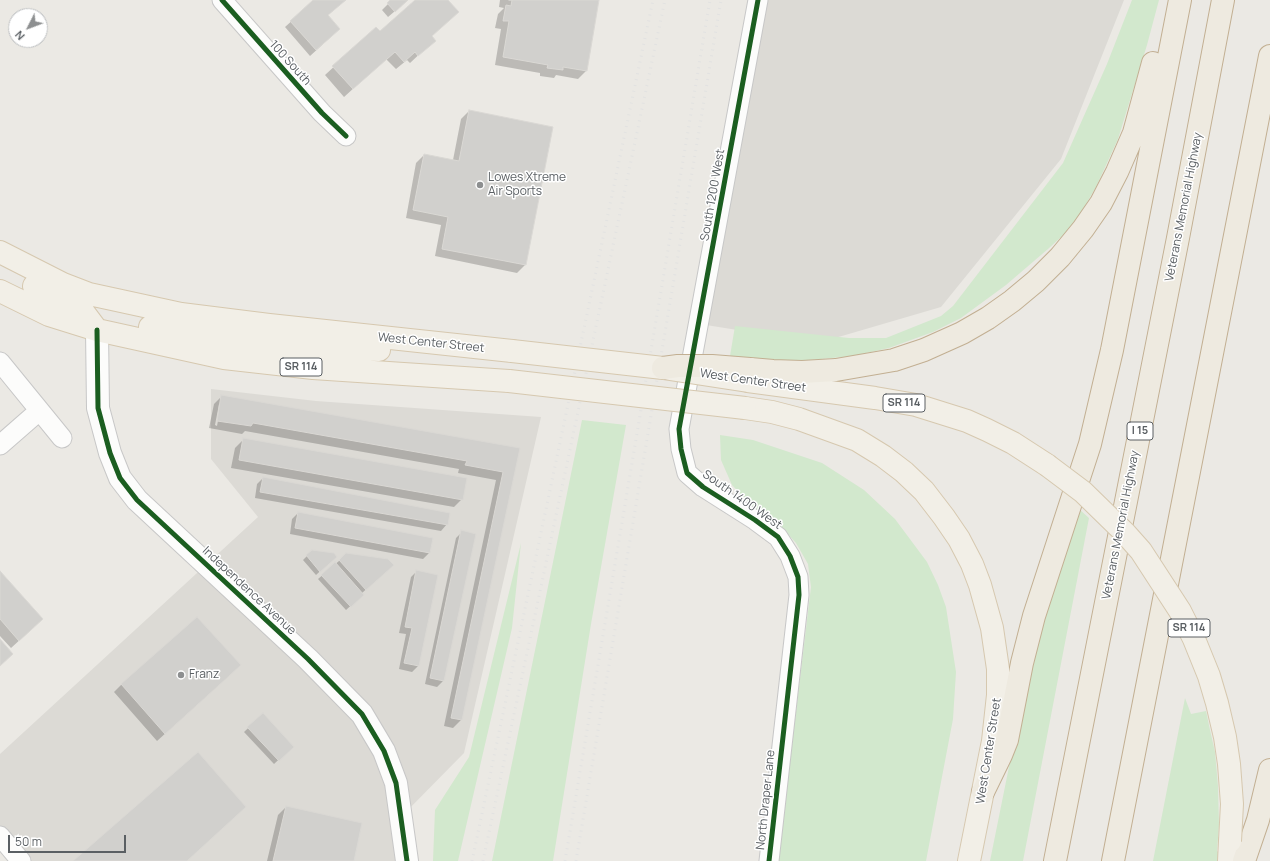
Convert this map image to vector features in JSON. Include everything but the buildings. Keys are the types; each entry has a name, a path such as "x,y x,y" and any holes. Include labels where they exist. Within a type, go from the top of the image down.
{"highway":[{"path":"663,368 678,366 712,366 749,375 773,371 829,370 894,360 924,350 962,333 988,318 1012,301 1036,281 1060,257 1083,230 1102,203 1134,133 1169,0"},
{"path":"983,792 1007,740 1021,670 1034,616 1090,444 1112,350 1180,0"},
{"name":"Veterans Memorial Highway","path":"1055,861 1177,246 1223,0"},
{"path":"1113,861 1270,56"},
{"path":"1244,861 1258,820 1270,770"}],"main road":[{"name":"West Center Street","path":"0,252 63,284 89,294 180,314 663,368"},
{"path":"0,268 82,310 97,330 109,321 118,320 171,331 325,348 374,350 486,348"},
{"name":"West Center Street","path":"0,290 43,314 97,330 224,358 313,368 509,381 745,408 772,412 799,419 857,440 877,452 904,472 924,491 959,539 972,564 987,607 996,648 998,695 996,716 983,792 969,861"},
{"name":"West Center Street","path":"749,375 916,405 967,421 1013,443 1047,465 1088,497 1126,534 1141,551 1180,611 1194,639 1209,676 1225,737 1229,764 1232,804 1230,851"}],"street":[{"name":"100 South","path":"222,0 322,113 346,136"},
{"name":"South 1200 West","path":"686,393 758,0"},
{"name":"Independence Avenue","path":"97,330 98,408 110,453 120,478 137,500 308,660 362,714 384,751 396,783 407,861"},
{"path":"0,362 62,438"},
{"name":"South 1400 West","path":"686,393 679,429 681,449 687,473 703,487 755,520 778,537 790,556 798,577 799,595 782,742"},
{"path":"0,445 39,411"},
{"name":"North Draper Lane","path":"769,861 782,742"},
{"path":"0,836 21,861"}],"shaded area":[{"path":"749,0 1124,0 1061,159 941,307 818,343 700,324"},
{"path":"211,389 316,401 541,417 464,753 401,817 402,861 21,861 0,837 0,754 258,517 211,459"}],"green space":[{"path":"1132,0 1159,0 1147,45 1118,139 1096,187 1073,226 1048,249 1006,285 961,318 933,332 889,348 853,356 810,360 782,361 730,356 735,326 849,338 886,338 941,316 953,306 1063,163 1107,64"},
{"path":"582,420 626,425 591,624 553,861 492,861"},
{"path":"720,435 753,440 822,463 864,490 895,519 927,562 946,607 956,672 953,719 926,861 778,861 811,587 808,564 796,543 775,520 754,508 732,485 721,460"},
{"path":"1079,509 1089,518 1023,861 990,861 1016,732 1038,638"},
{"path":"521,543 512,628 458,861 433,861 435,810 469,757"},
{"path":"1185,698 1191,714 1206,711 1215,752 1218,786 1219,825 1217,851 1220,854 1219,861 1153,861"}],"railway":[{"path":"472,861 653,0"},
{"path":"483,861 665,0"},
{"path":"565,861 710,0"},
{"path":"576,861 721,0"}],"cycle path":[{"path":"222,0 322,113 346,136"},
{"path":"758,0 679,429 681,449 687,473 703,487 755,520 778,537 790,556 798,577 799,595 769,861"},
{"path":"97,330 98,408 110,453 120,478 137,500 308,659 362,714 384,751 396,783 407,861"}],"place":[{"name":"Lowes Xtreme Air Sports","path":"480,185"},
{"name":"Franz","path":"181,675"}]}
